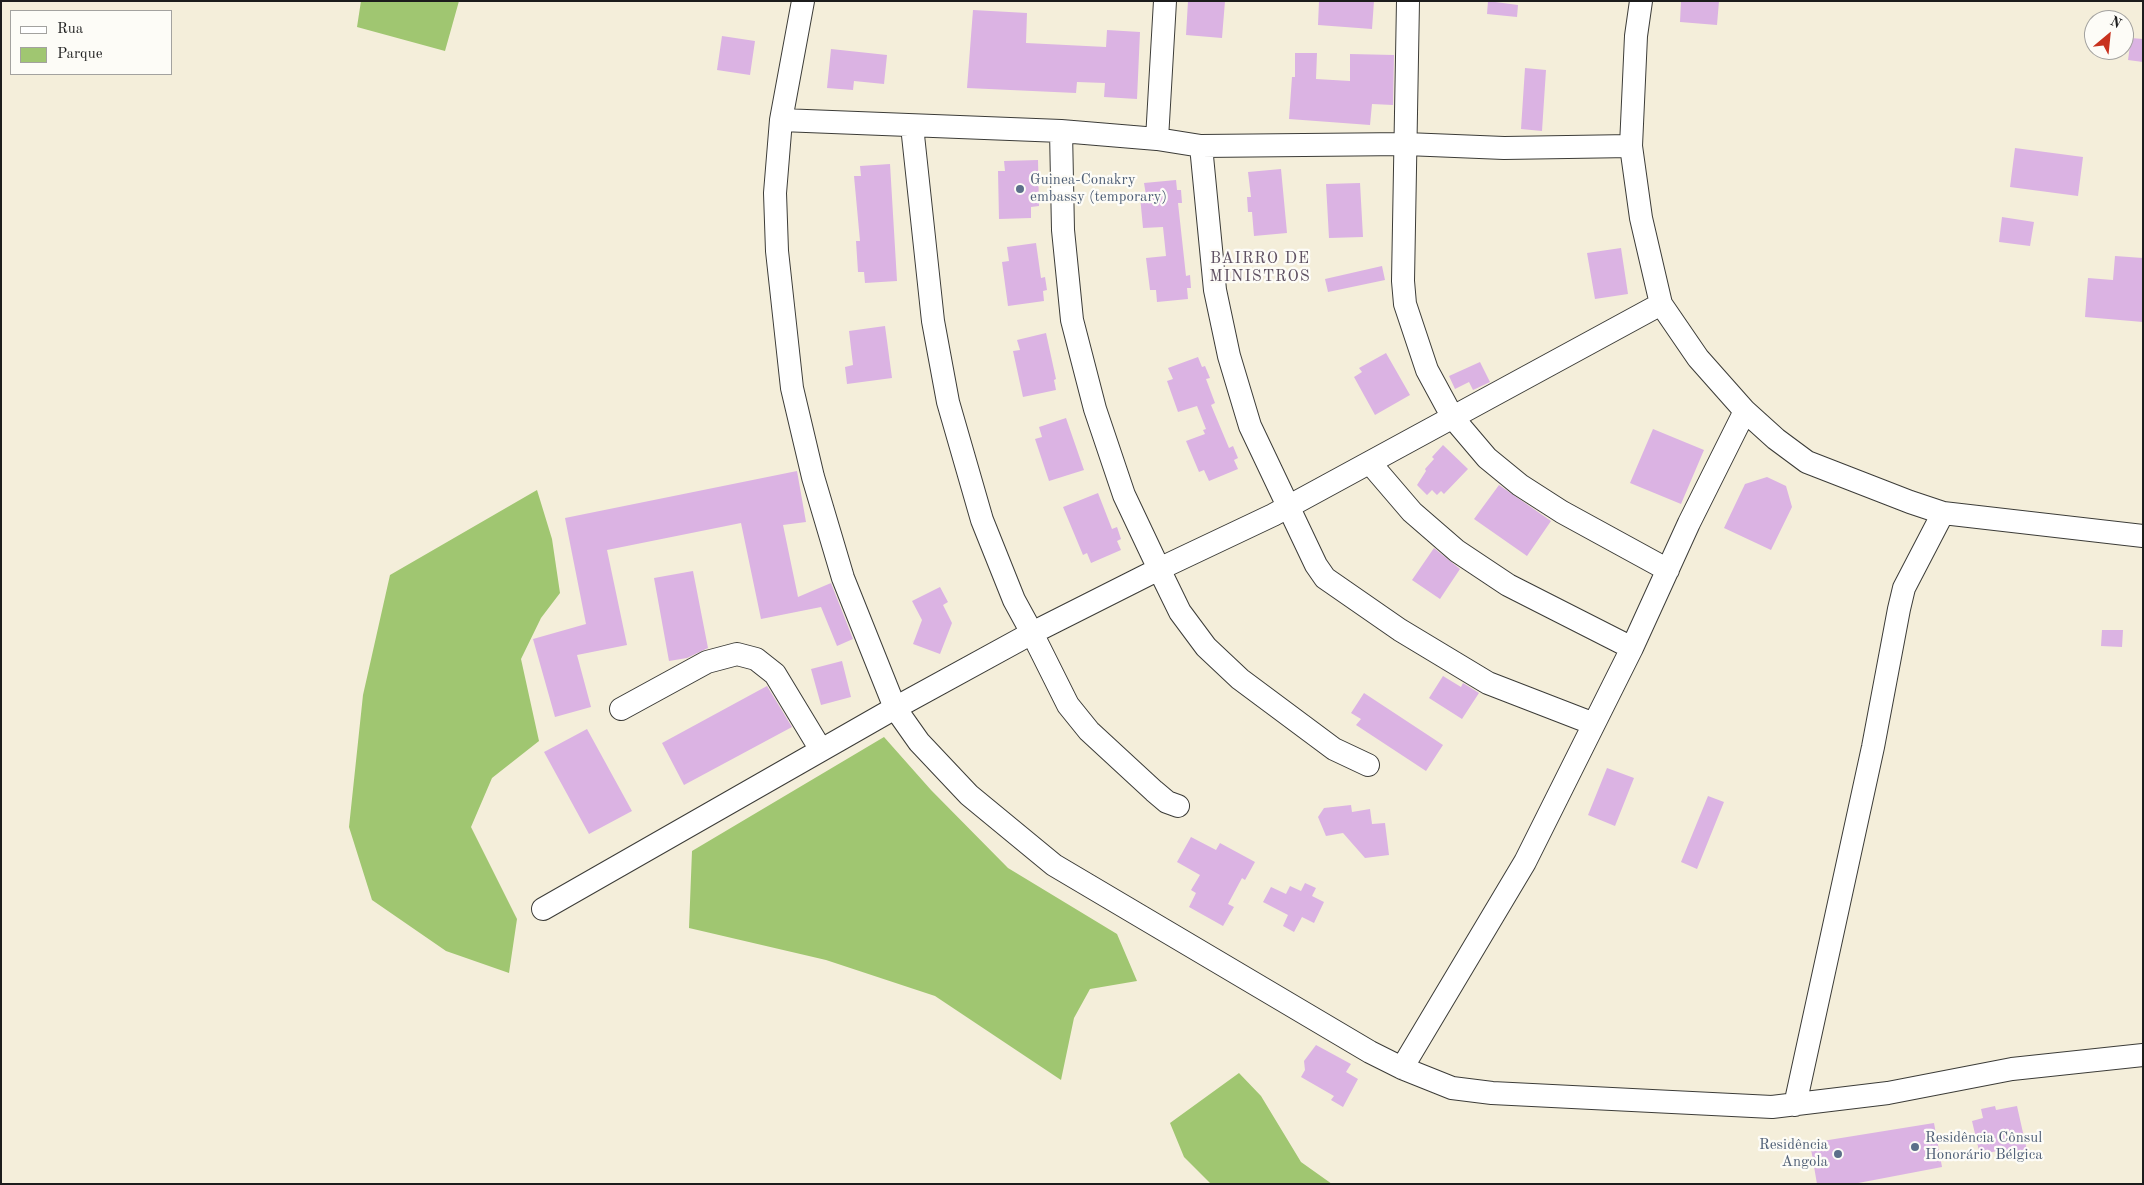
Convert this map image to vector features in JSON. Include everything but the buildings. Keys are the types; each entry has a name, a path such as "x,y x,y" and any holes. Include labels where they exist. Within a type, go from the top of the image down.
{"street":[{"path":"803,1 781,120 775,193 777,251 792,388 813,477 843,578 895,708 919,742 969,795 1054,865 1164,932 1370,1052 1402,1068 1452,1088 1492,1093 1772,1107 1888,1093 2012,1068 2143,1055"},
{"path":"1157,139 1165,1"},
{"path":"1408,1 1403,281 1405,304 1427,370 1453,418 1487,458 1520,485 1562,512 1668,570"},
{"path":"1642,1 1636,36 1630,146 1641,218 1661,304 1698,358 1745,411 1776,439 1807,462 1872,489 1943,513 2143,536"},
{"path":"781,120 1061,131 1157,139 1200,146 1406,144 1504,148 1630,146"},
{"path":"912,126 933,321 948,402 982,520 1014,600 1068,705 1089,731 1154,791 1167,802 1178,806"},
{"path":"1061,131 1063,230 1072,320 1095,409 1124,495 1159,569 1180,612 1206,647 1233,673 1334,749 1368,765"},
{"path":"1200,146 1215,290 1229,356 1250,426 1316,565 1325,578 1336,587 1400,630 1488,683 1594,724"},
{"path":"543,909 895,708 1032,633 1288,506 1661,304"},
{"path":"1402,1068 1526,862 1632,648 1745,411"},
{"path":"1370,463 1412,512 1457,551 1508,585 1632,648"},
{"path":"1795,1105 1873,746 1904,588 1943,513"},
{"path":"621,709 706,662 737,654 756,659 775,674 821,750"}],"green space":[{"path":"361,1 459,1 445,51 357,27"},
{"path":"537,490 552,539 560,593 541,618 521,659 539,741 492,778 471,827 517,919 509,973 446,951 372,900 349,827 363,695 390,575"},
{"path":"884,737 931,790 1008,868 1117,934 1137,981 1090,989 1074,1018 1061,1080 935,996 826,960 689,928 692,851"},
{"path":"1239,1073 1261,1096 1301,1162 1332,1184 1211,1184 1184,1157 1170,1123"}],"place":[{"name":"Guinea-Conakry embassy (temporary)","path":"1020,189"},
{"name":"Residência Cônsul Honorário Bélgica","path":"1915,1147"},
{"name":"Residência Angola","path":"1838,1154"}],"district":[{"name":"BAIRRO DE MINISTROS","path":"1260,268"}]}
